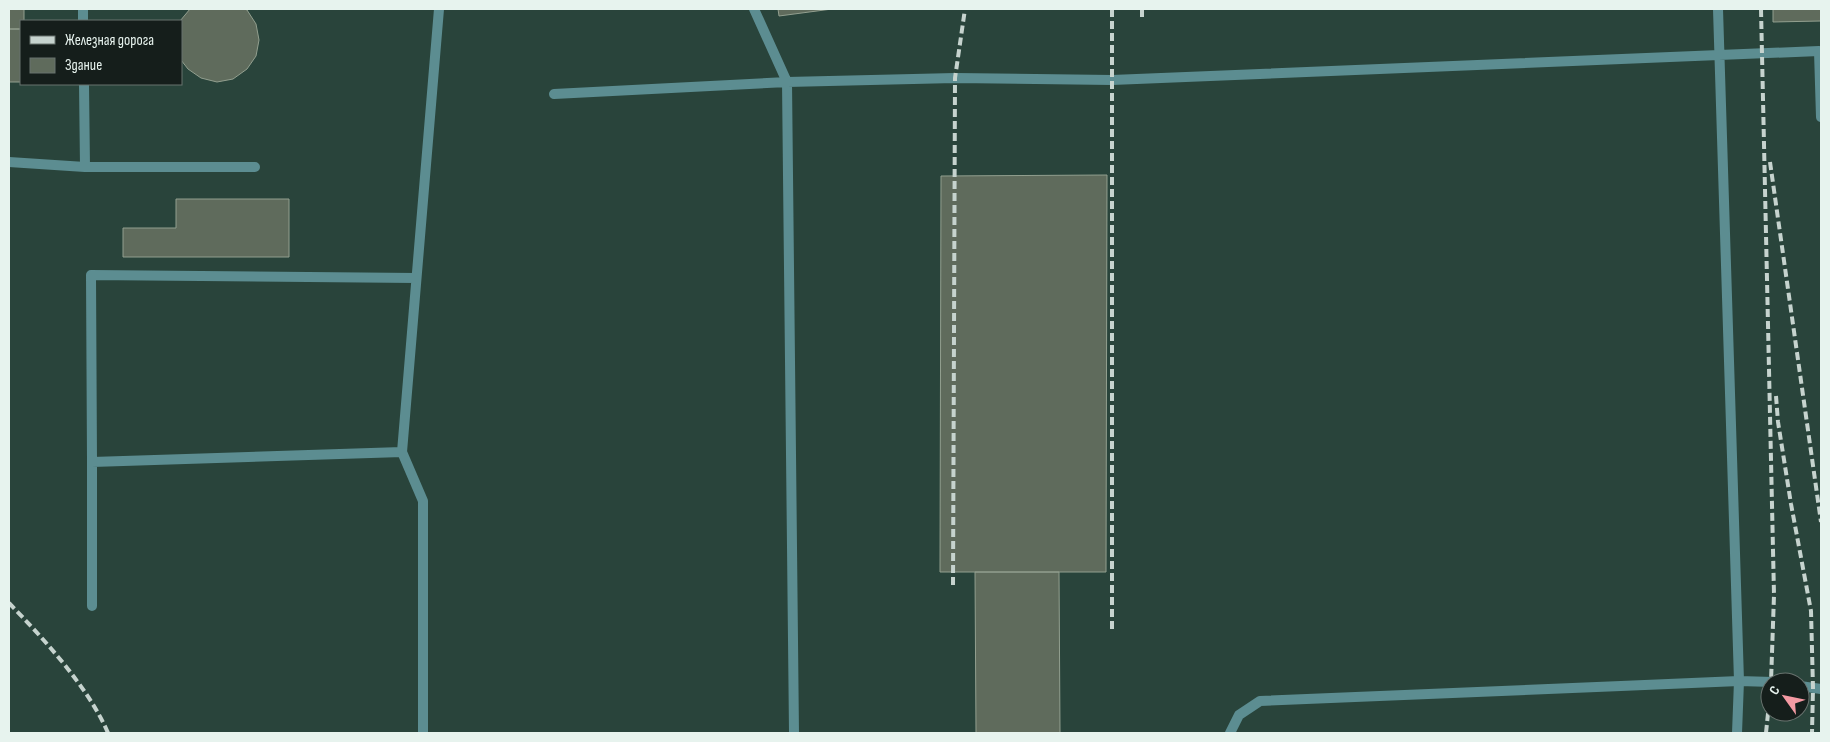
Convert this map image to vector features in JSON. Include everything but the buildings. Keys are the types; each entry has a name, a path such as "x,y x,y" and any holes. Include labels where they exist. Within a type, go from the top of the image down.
{"lane":[{"path":"422,733 424,501 402,452 439,9"},
{"path":"754,9 787,82 794,733"},
{"path":"1718,9 1740,682 1736,733"},
{"path":"554,94 787,82 954,78 1112,80 1819,50 1821,117"},
{"path":"84,85 85,167"},
{"path":"9,162 85,167 255,167"},
{"path":"92,606 91,276 416,278"},
{"path":"92,462 402,452"},
{"path":"1230,733 1239,715 1260,701 1760,682"}],"shaded area":[{"path":"9,9 1821,9 1821,733 9,733"}],"railway":[{"path":"953,585 955,78 965,9"},
{"path":"1112,9 1112,631"},
{"path":"1142,9 1142,20"},
{"path":"1761,9 1774,595 1771,672"},
{"path":"1770,162 1821,522"},
{"path":"1776,396 1778,422 1791,504 1811,611 1812,733"},
{"path":"9,603 77,681 100,716 108,733"},
{"path":"1766,733 1767,722"}]}
